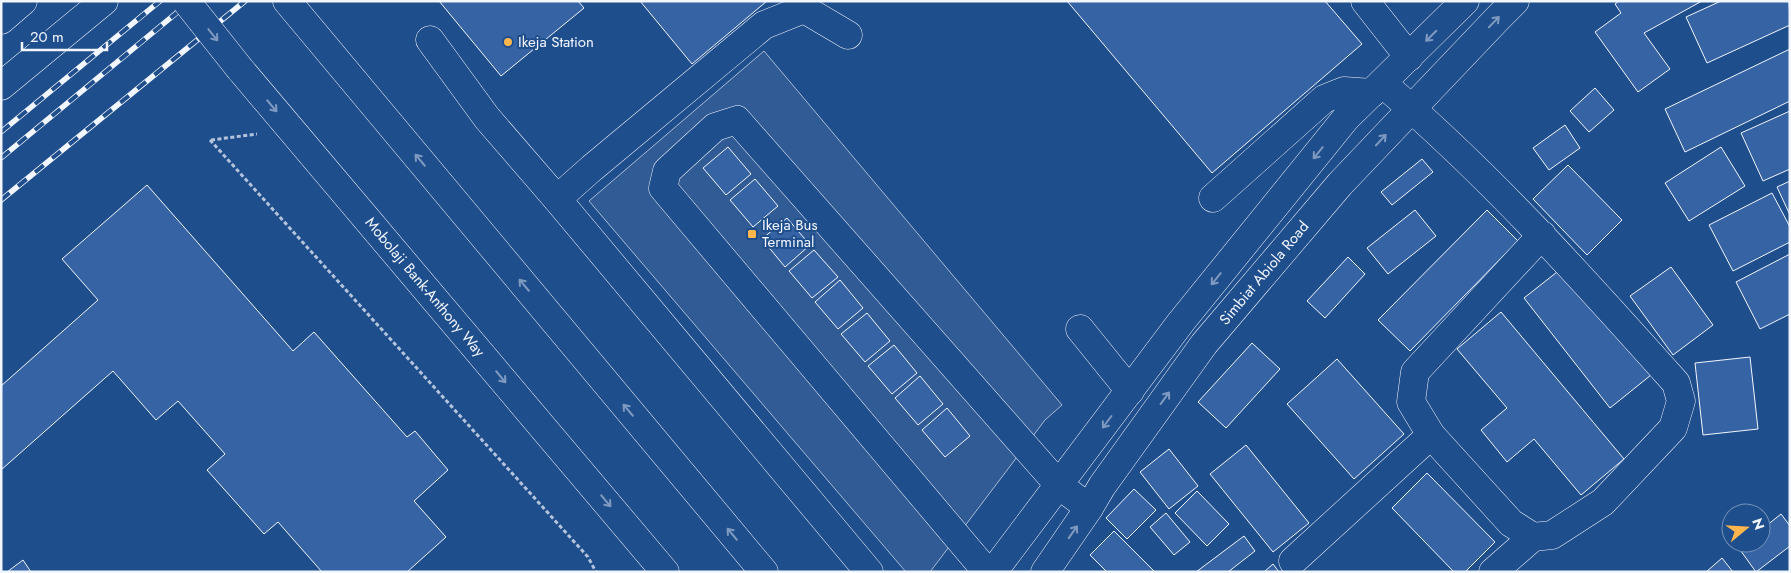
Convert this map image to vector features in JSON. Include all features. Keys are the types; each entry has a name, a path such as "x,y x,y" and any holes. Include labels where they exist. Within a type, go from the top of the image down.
{"main road":[{"path":"1,20 23,1"},
{"path":"1,86 104,1"},
{"name":"Mobolaji Bank-Anthony Way","path":"186,1 291,130 665,572"},
{"path":"1365,1 1409,57"},
{"name":"Simbiat Abiola Road","path":"1045,572 1102,486 1204,344 1340,184 1515,1"},
{"path":"993,572 1181,322 1346,118 1409,57 1454,5"},
{"path":"292,7 764,572"},
{"path":"557,199 764,25 804,9 848,35"},
{"path":"430,40 487,118 869,572"},
{"path":"1213,198 1324,99 1344,91 1377,88 1412,108 1542,235 1676,383 1681,401 1673,428 1603,502 1552,535 1533,537 1493,572"},
{"path":"987,572 662,188 667,171 715,127 737,120 1059,485 1089,508"},
{"path":"1533,537 1511,523 1431,435 1411,402 1414,372 1542,235"},
{"path":"1080,329 1130,391"},
{"path":"1294,561 1431,435"}],"path":[{"path":"291,130 210,140 588,557 596,572"}],"shaded area":[{"path":"764,51 1062,405 1045,420 930,572 906,572 589,201"}],"building":[{"name":"Ikeja Station","path":"439,1 578,1 584,8 501,76"},
{"path":"640,1 767,1 692,64"},
{"path":"1067,1 1325,1 1362,44 1212,173"},
{"path":"1619,1 1702,1 1644,33 1670,69 1638,92 1595,32 1621,13 1615,4"},
{"path":"1721,1 1789,1 1790,25 1707,63 1686,17"},
{"path":"1790,49 1790,101 1685,152 1665,109"},
{"path":"1595,88 1614,110 1589,132 1570,111"},
{"path":"1790,111 1790,169 1763,181 1741,133"},
{"path":"1565,125 1580,148 1549,170 1533,148"},
{"path":"728,147 751,174 726,195 703,168"},
{"path":"1721,147 1745,186 1689,221 1665,183"},
{"path":"1422,159 1433,172 1392,205 1381,192"},
{"path":"1568,165 1622,220 1587,255 1533,199"},
{"path":"755,179 778,206 753,227 730,200"},
{"path":"1790,181 1790,215 1777,187"},
{"path":"147,185 293,351 314,332 407,437 415,431 448,470 414,501 446,537 407,572 322,572 278,522 264,534 207,470 225,454 178,401 156,420 113,371 1,470 1,386 98,300 62,259"},
{"path":"1772,193 1790,227 1790,242 1733,271 1709,225"},
{"path":"1415,210 1436,236 1388,274 1367,248"},
{"path":"1487,210 1518,241 1410,351 1378,320"},
{"path":"787,218 810,245 785,267 762,239"},
{"path":"814,250 838,277 812,298 789,271"},
{"path":"1790,254 1790,314 1760,329 1736,282"},
{"path":"1348,257 1365,274 1325,318 1307,301"},
{"path":"1566,265 1651,375 1610,408 1524,298"},
{"path":"1671,267 1713,325 1673,355 1630,296"},
{"path":"840,280 863,308 838,329 815,302"},
{"path":"1501,312 1624,459 1581,495 1534,439 1507,462 1481,430 1507,408 1457,349"},
{"path":"867,313 890,341 865,362 841,334"},
{"path":"1252,343 1280,369 1226,428 1198,402"},
{"path":"894,345 917,373 892,394 868,366"},
{"path":"1750,357 1758,429 1703,435 1695,363"},
{"path":"1337,359 1404,434 1354,479 1287,404"},
{"path":"920,376 943,404 918,425 895,398"},
{"path":"947,408 970,436 945,457 922,430"},
{"path":"1246,445 1309,523 1273,552 1210,474"},
{"path":"1169,449 1198,486 1169,509 1140,472"},
{"path":"1427,473 1495,542 1465,572 1454,572 1392,508"},
{"path":"1134,489 1156,510 1127,539 1106,518"},
{"path":"1197,491 1229,524 1207,546 1175,513"},
{"path":"1166,513 1190,542 1174,555 1150,527"},
{"path":"1781,514 1790,526 1790,546 1756,572 1742,553 1771,553 1771,522"},
{"path":"1114,531 1155,572 1107,572 1090,555"},
{"path":"1244,536 1255,551 1228,572 1196,572"},
{"path":"1722,558 1733,572 1706,572"},
{"path":"23,560 31,572 7,572"},
{"path":"1273,564 1279,572 1264,572"}],"railway":[{"path":"1,132 160,1"},
{"path":"1,158 191,1"},
{"path":"1,200 245,1"}],"place":[{"name":"Ikeja Station","path":"508,42"},
{"name":"Ikeja Bus Terminal","path":"752,234"}]}
